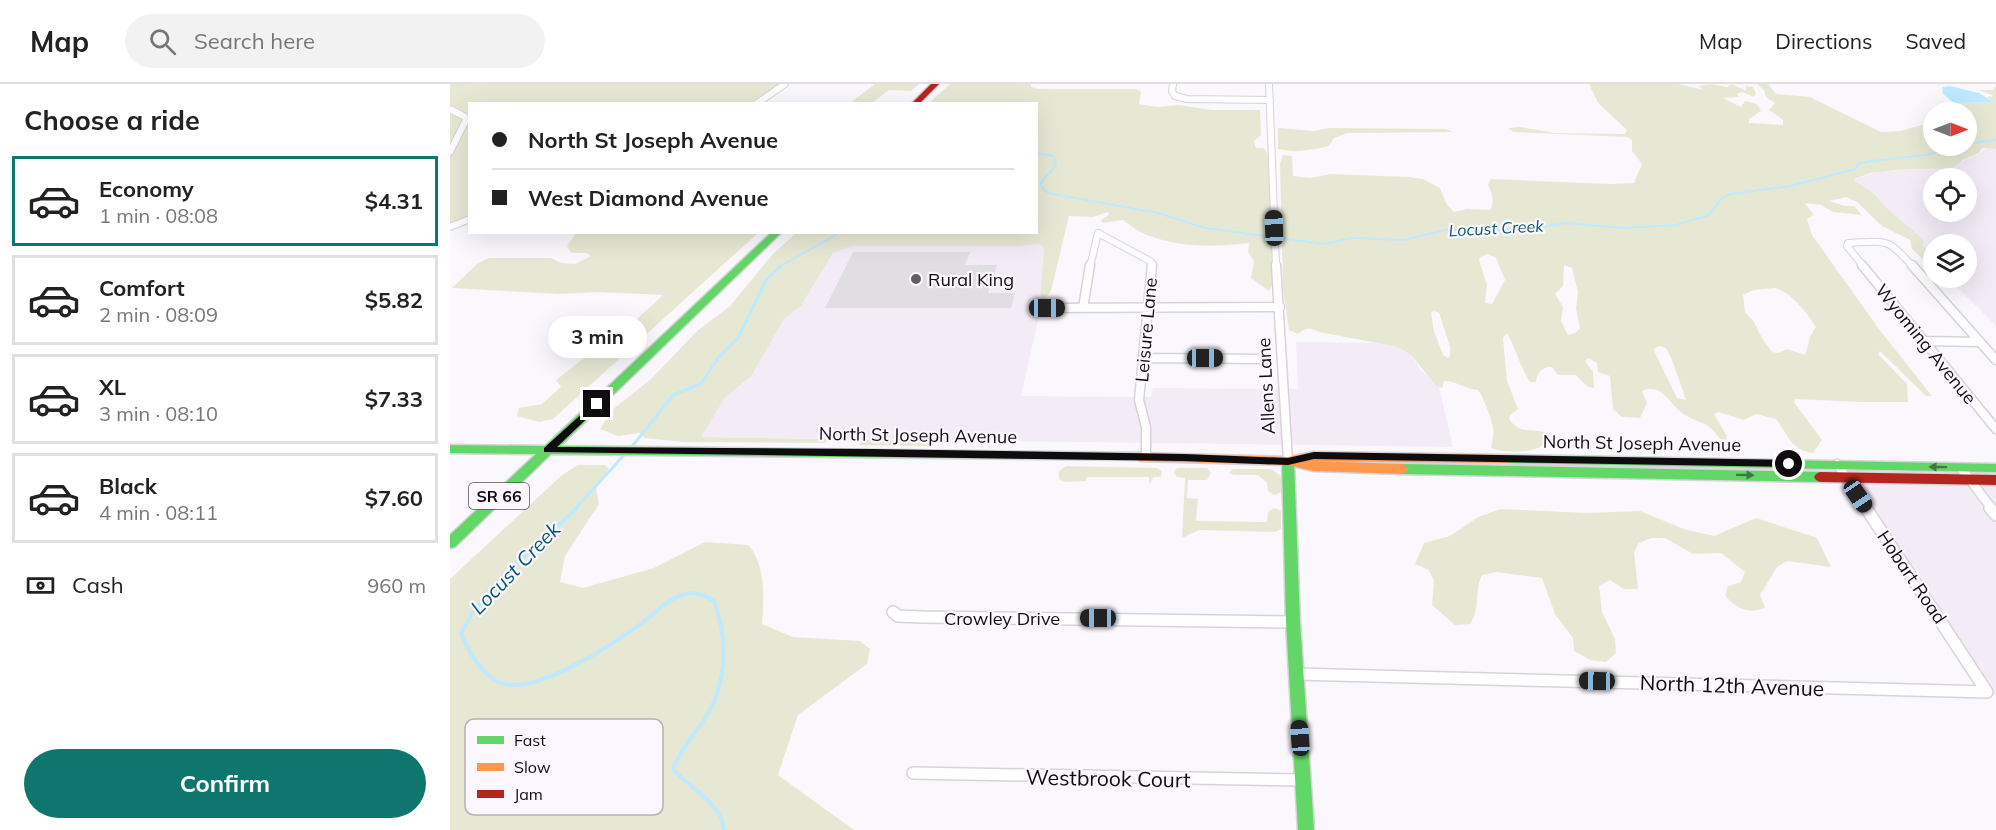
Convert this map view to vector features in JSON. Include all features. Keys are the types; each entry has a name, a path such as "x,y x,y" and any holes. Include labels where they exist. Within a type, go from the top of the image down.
{"main road":[{"path":"916,102 935,84"},
{"name":"SR 66","path":"450,543 776,234"},
{"name":"North St Joseph Avenue","path":"450,449 1146,457 1288,461 1313,467 1996,480"},
{"name":"North St Joseph Avenue","path":"1288,461 1314,456 1345,456 1996,468"},
{"name":"Allens Lane","path":"1288,461 1293,622 1306,830"}],"street":[{"path":"759,102 785,84"},
{"path":"1173,84 1173,94 1179,98 1270,100"},
{"name":"Allens Lane","path":"1269,84 1274,228 1288,461"},
{"path":"450,109 467,118 450,152"},
{"path":"450,227 468,220"},
{"name":"Leisure Lane","path":"1083,308 1094,243 1098,233 1150,261 1139,400 1146,427 1146,457"},
{"name":"Wyoming Avenue","path":"1980,342 1894,245 1880,241 1850,242 1846,245 1996,429"},
{"path":"1047,308 1280,308"},
{"path":"1924,341 1980,342 1996,360"},
{"path":"1143,358 1266,359"},
{"name":"Hobart Road","path":"1837,464 1986,690"},
{"path":"1961,468 1996,515"},
{"name":"Crowley Drive","path":"893,612 898,616 922,617 1293,622"},
{"name":"North 12th Avenue","path":"1296,674 1986,690"},
{"name":"Westbrook Court","path":"913,773 1303,780"}],"shaded area":[{"path":"1987,148 1996,148 1996,326 1958,288 1977,288 1977,234 1923,234 1923,253 1851,180 1882,171 1923,169 1923,222 1977,222 1977,168 1939,168 1977,155"},
{"path":"1041,244 1044,248 1040,294 1043,298 1021,396 1151,397 1153,388 1298,389 1296,342 1379,343 1398,347 1412,356 1419,368 1439,387 1453,447 701,437 725,398 752,375 784,319 801,306 833,253 852,246"},
{"path":"1843,482 1996,485 1996,696"}],"green space":[{"path":"450,84 781,84 754,102 468,102 468,220 450,229"},
{"path":"875,84 919,84 911,91 889,90 873,102 851,102"},
{"path":"950,84 1031,84 1031,87 1039,89 1136,89 1141,92 1139,104 1157,107 1179,105 1212,110 1260,110 1261,135 1254,141 1256,148 1264,148 1268,158 1273,192 1272,285 1269,291 1251,278 1254,261 1248,252 1249,243 1210,246 1172,242 1144,234 1123,220 1102,223 1101,220 1109,215 1108,212 1093,217 1069,216 1051,291 1044,300 1040,294 1044,248 1041,244 852,246 833,253 801,306 784,319 752,375 725,398 701,437 828,439 825,443 683,442 645,438 639,433 618,436 600,429 612,410 651,379 697,331 730,306 772,255 795,234 1038,234 1038,102 930,102"},
{"path":"1589,84 1679,84 1704,90 1698,86 1711,84 1727,87 1732,84 1746,91 1746,86 1753,87 1756,94 1754,97 1742,92 1737,94 1739,97 1723,98 1741,107 1745,101 1757,104 1761,111 1749,119 1749,123 1783,125 1783,120 1769,110 1775,103 1766,97 1764,90 1757,84 1768,84 1776,94 1810,97 1881,132 1900,131 1923,125 1923,156 1972,156 1952,168 1894,170 1871,173 1854,179 1874,194 1923,240 1923,259 1912,249 1910,240 1882,226 1857,202 1846,197 1829,201 1854,206 1862,215 1833,212 1821,205 1805,203 1814,215 1807,219 1812,235 1879,329 1932,396 1926,396 1880,351 1878,354 1907,384 1908,402 1795,399 1794,402 1822,440 1813,453 1795,445 1776,419 1756,414 1744,420 1718,412 1714,414 1727,436 1726,440 1720,439 1708,426 1685,415 1656,390 1642,391 1647,403 1640,418 1622,417 1613,409 1610,376 1598,372 1597,363 1588,358 1585,361 1593,372 1594,388 1588,387 1576,375 1558,375 1552,367 1543,369 1536,382 1530,382 1507,333 1503,338 1507,381 1518,409 1510,415 1509,419 1520,428 1540,431 1551,437 1535,449 1516,452 1502,451 1491,448 1493,425 1478,390 1448,381 1444,381 1442,388 1436,386 1412,356 1398,347 1311,329 1303,330 1298,334 1289,330 1283,289 1280,164 1283,155 1292,156 1293,176 1310,178 1331,174 1423,179 1440,188 1446,203 1454,212 1467,209 1490,210 1493,201 1488,185 1491,179 1634,183 1642,164 1632,151 1632,140 1627,137 1513,132 1508,128 1520,127 1555,133 1625,134 1627,130 1598,103","holes":["1488,254 1496,258 1505,280 1492,304 1485,303 1487,285 1479,260 1480,257","1564,265 1572,268 1578,292 1576,308 1580,328 1568,335 1561,321 1563,307 1555,294 1563,286","1775,288 1793,298 1816,327 1811,334 1805,355 1787,349 1779,353 1772,352 1754,322 1745,312 1743,295 1754,290","1434,311 1439,313 1450,347 1448,358 1443,355 1434,331 1431,313","1659,346 1666,348 1686,400 1677,398 1654,351"]},
{"path":"1996,86 1996,149 1982,148 1977,154 1977,102 1993,102 1987,97 1994,96 1979,90 1993,90"},
{"path":"1278,128 1314,131 1328,128 1446,129 1453,132 1347,133 1334,138 1329,146 1291,151 1278,149"},
{"path":"575,234 757,234 553,419 539,422 517,416 519,408 542,404 561,387 556,380 592,352 605,348 663,295 599,292 559,294 452,288 478,263 489,258 551,258 561,263 575,264 591,256 586,253 571,253 567,246"},
{"path":"861,440 934,440 932,446 859,445"},
{"path":"578,465 604,465 609,468 596,487 599,504 565,556 560,582 583,588 654,568 705,542 748,545 754,553 761,572 762,624 793,637 860,641 870,649 867,664 798,715 778,775 854,830 450,830 450,579 562,475"},
{"path":"1066,466 1157,468 1162,471 1161,477 1153,477 1149,483 1149,477 1087,477 1086,481 1064,482 1059,479 1059,471"},
{"path":"1177,468 1207,468 1211,473 1207,480 1188,480 1187,498 1198,499 1196,521 1267,522 1268,512 1274,508 1281,511 1281,529 1275,532 1199,530 1182,538 1185,478 1177,477 1174,473"},
{"path":"1233,469 1271,469 1280,475 1284,485 1282,492 1274,495 1268,491 1267,483 1258,475 1229,473"},
{"path":"1501,509 1586,513 1640,511 1684,529 1714,536 1756,518 1817,538 1831,567 1787,561 1777,567 1760,595 1765,608 1748,610 1734,604 1725,596 1728,586 1741,582 1745,572 1721,553 1693,554 1665,538 1651,538 1639,543 1634,552 1638,589 1624,589 1610,580 1599,586 1602,612 1615,639 1616,653 1606,662 1590,660 1574,651 1573,638 1555,614 1542,578 1496,572 1482,575 1475,612 1470,624 1455,625 1432,605 1434,581 1429,570 1415,564 1424,543 1450,536 1478,517"}],"water":[{"path":"1950,86 1979,93 1993,102 1953,102 1943,94 1942,87"}],"building":[{"name":"Rural King","path":"853,252 970,252 965,265 997,265 988,293 1015,293 1011,308 825,308"}],"waterway":[{"name":"Locust Creek","path":"1977,143 1996,140"},
{"name":"Locust Creek","path":"1038,153 1054,156 1056,165 1040,184 1045,191 1053,194 1158,213 1205,228 1325,244 1352,238 1404,240 1445,230 1530,229 1566,223 1624,228 1676,225 1709,215 1721,199 1730,194 1791,186 1855,169 1858,164 1864,162 1923,155"},
{"name":"Locust Creek","path":"781,266 837,234"},
{"name":"Locust Creek","path":"630,449 673,395 701,384 718,358 738,338 766,280 781,266"},
{"name":"Locust Creek","path":"575,509 625,454"},
{"name":"Locust Creek","path":"577,508 498,582 471,615 461,634 472,656 488,675 501,683 516,685 534,682 574,665 613,643 678,596 696,593 714,601 722,630 722,676 713,704 683,749 673,769 717,811 724,830"}],"traffic: fast":[{"path":"450,543 776,234"},
{"path":"450,449 548,450"},
{"path":"548,450 1140,457"},
{"path":"1508,459 1996,468"},
{"path":"1288,461 1293,622 1306,830"},
{"path":"1403,469 1820,477"}],"traffic: slow":[{"path":"1292,460 1314,456 1508,459"},
{"path":"1140,457 1288,461 1313,467 1403,469"}],"traffic: jam":[{"path":"916,102 935,84"},
{"path":"1820,477 1996,480"}],"place":[{"name":"Rural King","path":"916,279"}],"route":[{"path":"597,404 548,450 872,452 1288,461 1314,456 1366,456 1789,464"}]}
